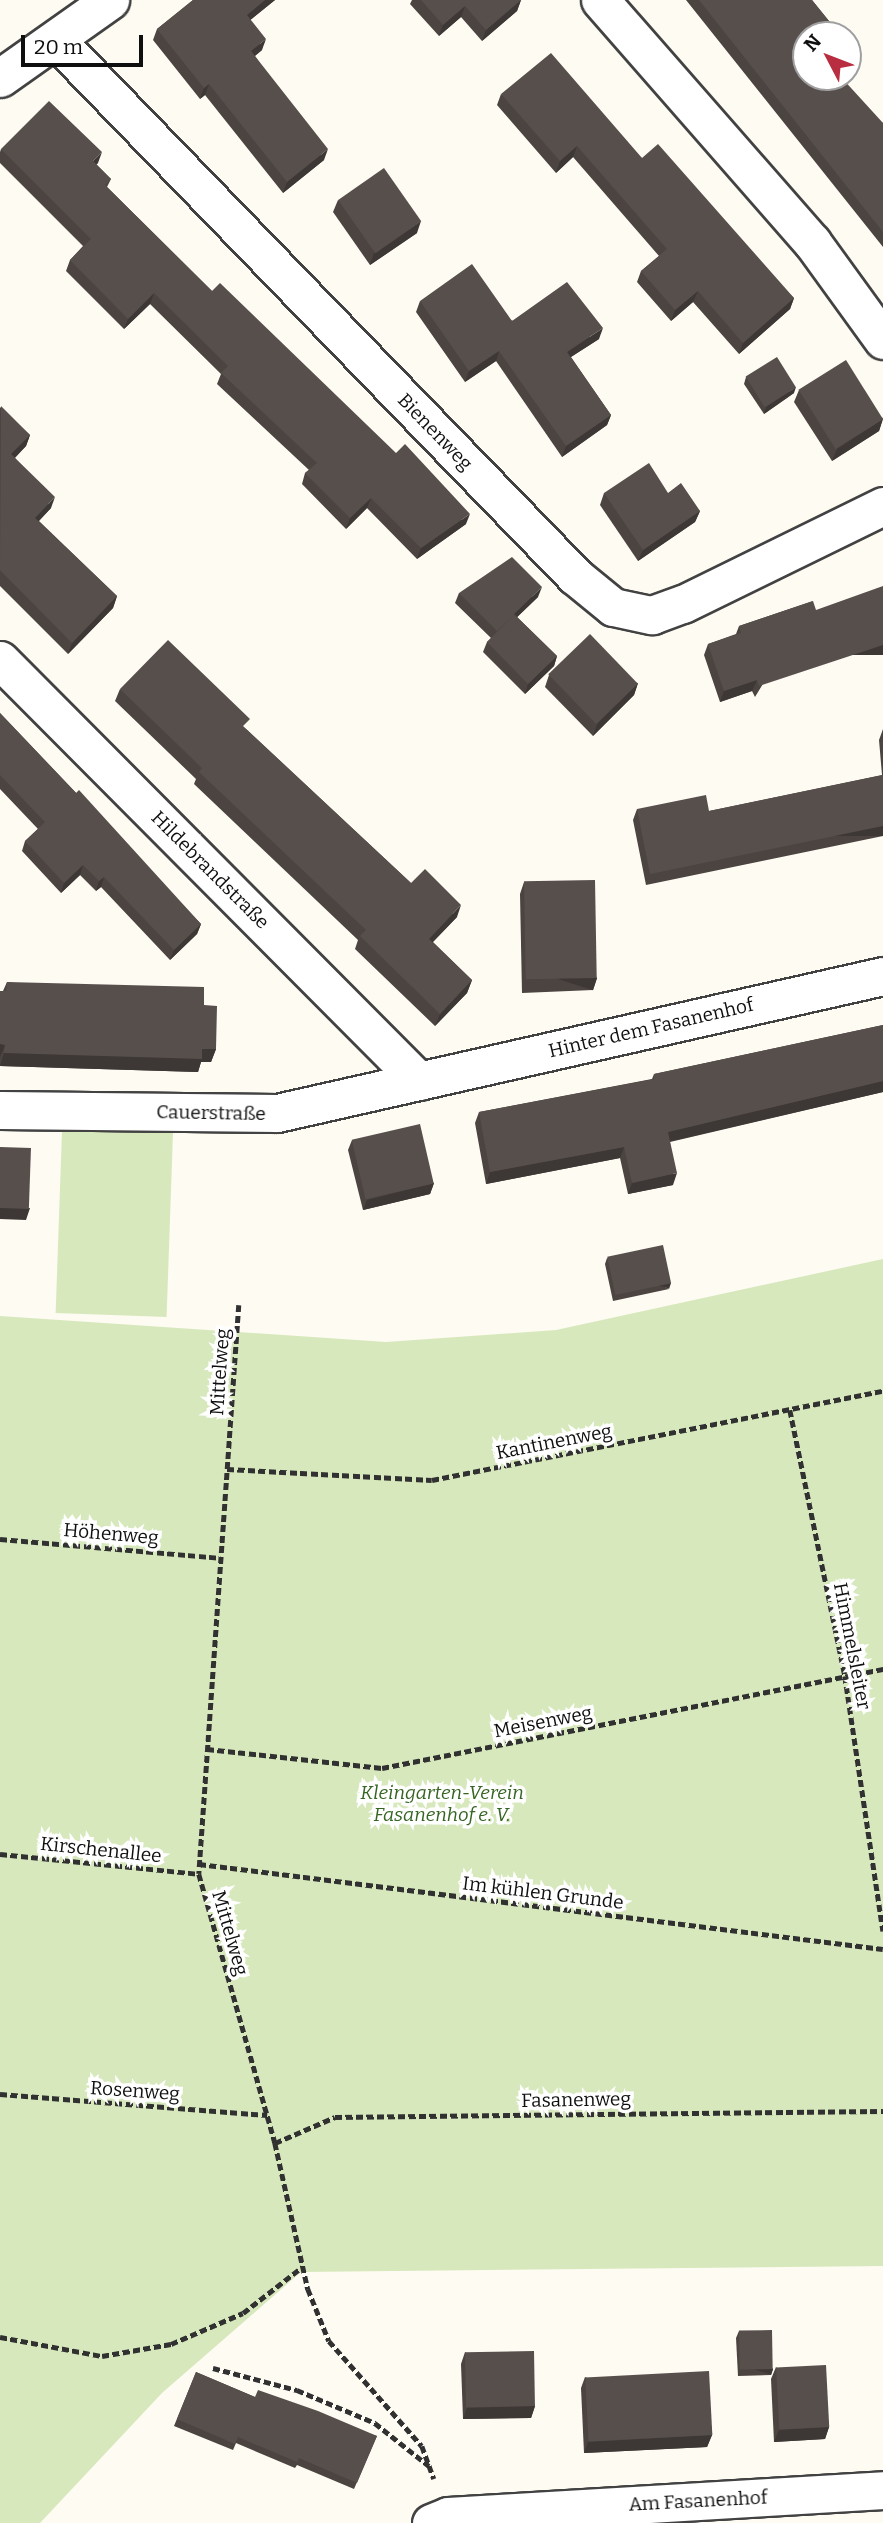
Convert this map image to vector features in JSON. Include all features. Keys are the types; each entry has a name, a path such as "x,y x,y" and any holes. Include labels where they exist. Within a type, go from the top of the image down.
{"street":[{"path":"0,78 110,0"},
{"path":"600,0 812,242 883,340"},
{"name":"Bienenweg","path":"56,40 575,576 613,607 652,615 683,604 883,506"},
{"name":"Hildebrandstraße","path":"0,660 419,1081"},
{"name":"Hinter dem Fasanenhof","path":"419,1081 883,976"},
{"name":"Cauerstraße","path":"0,1110 276,1113 419,1081"},
{"name":"Am Fasanenhof","path":"439,2520 883,2490"}],"path":[{"name":"Mittelweg","path":"239,1305 199,1874 275,2143 302,2267 329,2341 422,2446 430,2467 439,2520"},
{"name":"Kantinenweg","path":"227,1469 432,1480 883,1391"},
{"name":"Himmelsleiter","path":"790,1410 845,1676 883,1931"},
{"name":"Höhenweg","path":"0,1539 220,1558"},
{"name":"Meisenweg","path":"207,1749 382,1768 883,1669"},
{"name":"Kirschenallee","path":"0,1854 199,1874"},
{"name":"Im kühlen Grunde","path":"199,1864 883,1949"},
{"name":"Rosenweg","path":"0,2094 267,2115"},
{"name":"Fasanenweg","path":"275,2143 334,2117 883,2111"},
{"path":"0,2337 102,2356 171,2344 243,2313 302,2267"},
{"path":"213,2368 297,2390 374,2423 430,2467"}],"green space":[{"path":"62,1129 173,1133 167,1317 56,1313"},
{"name":"Kleingarten-Verein Fasanenhof e. V.","path":"883,1259 883,2266 301,2272 162,2393 40,2523 0,2523 0,1316 386,1342 556,1330"}],"building":[{"path":"193,0 265,0 247,15 266,39 251,51 328,149 287,182 209,84 204,88 157,29"},
{"path":"421,0 521,0 486,30 465,6 443,25"},
{"path":"699,0 812,0 829,21 792,21 792,91 854,91 883,123 883,232"},
{"path":"551,53 642,158 658,144 794,298 743,343 698,291 675,310 641,271 667,249 577,146 560,161 501,94"},
{"path":"49,101 102,152 93,161 111,179 105,185 212,291 220,283 396,453 405,444 470,514 421,548 371,498 350,518 305,473 317,463 221,373 228,366 154,293 128,319 70,260 91,239 1,149"},
{"path":"384,168 421,221 375,253 338,200"},
{"path":"472,264 512,321 567,282 603,328 567,352 611,415 566,446 499,351 469,371 420,301"},
{"path":"777,357 796,388 765,407 746,377"},
{"path":"846,360 883,419 836,449 799,390"},
{"path":"1,406 30,435 11,454 55,497 35,518 117,596 72,643 0,570"},
{"path":"649,463 668,493 681,483 700,511 643,550 604,493"},
{"path":"512,557 542,587 514,614 557,656 528,684 487,642 513,616 497,631 459,593"},
{"path":"883,586 883,645 759,686 757,680 724,691 708,644 741,633 739,626 813,601 816,610"},
{"path":"590,634 638,684 596,724 548,674"},
{"path":"168,640 250,719 243,726 411,883 425,869 461,905 429,939 472,980 440,1014 360,936 366,930 199,772 202,768 120,689"},
{"path":"0,713 76,793 79,790 201,924 174,950 104,877 99,881 83,865 64,883 25,841 45,822 0,775"},
{"path":"883,775 883,826 650,874 637,809 706,795 709,811"},
{"path":"595,880 597,978 526,979 524,881"},
{"path":"7,982 204,987 204,1005 217,1006 216,1049 202,1049 202,1059 4,1053 5,1045 0,1044 0,991 6,991"},
{"path":"883,1025 883,1081 668,1132 677,1173 632,1183 624,1147 490,1172 479,1112 654,1079 654,1074"},
{"path":"420,1124 434,1183 366,1199 352,1140"},
{"path":"0,1147 31,1148 29,1209 0,1208"},
{"path":"663,1245 671,1283 615,1295 607,1257"},
{"path":"772,2330 773,2369 740,2370 739,2331"},
{"path":"534,2351 535,2406 466,2407 465,2352"},
{"path":"826,2365 829,2427 779,2430 776,2368"},
{"path":"709,2371 712,2435 589,2441 585,2377"},
{"path":"196,2372 255,2397 258,2390 318,2411 377,2436 357,2483 299,2458 297,2462 238,2437 235,2444 177,2419"}]}
